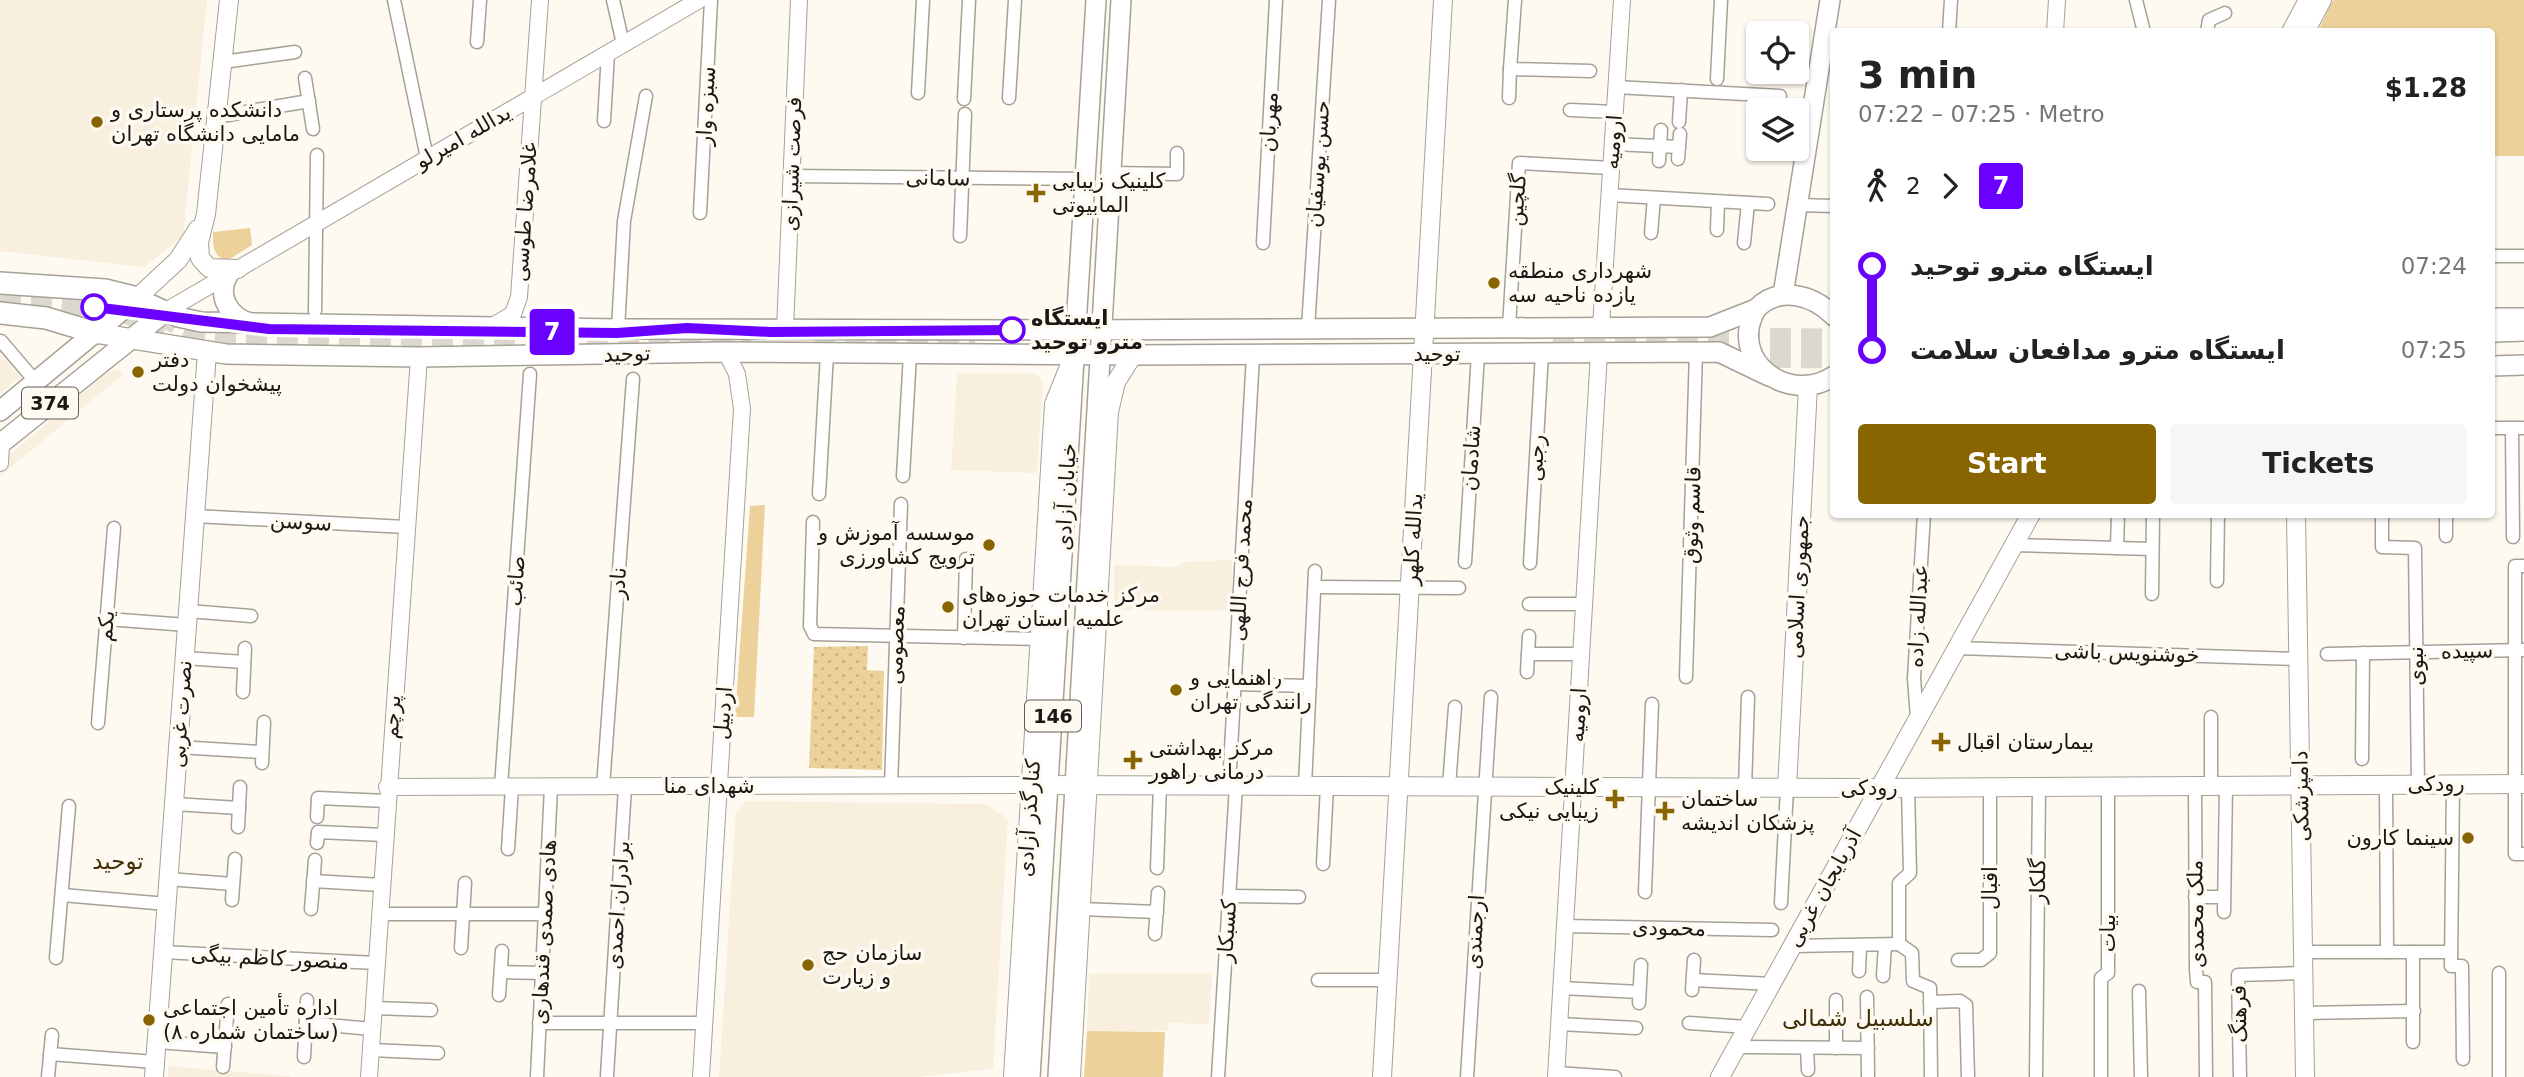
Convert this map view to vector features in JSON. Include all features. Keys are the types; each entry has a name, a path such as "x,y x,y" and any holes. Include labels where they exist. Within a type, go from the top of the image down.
{"highway":[{"path":"0,284 105,290 138,298"},
{"path":"0,313 46,318 96,332"},
{"path":"2495,337 2524,330"},
{"path":"2495,337 2524,344"}],"main road":[{"path":"229,0 206,214 199,242 202,262 214,270 233,272"},
{"name":"خیابان آزادی","path":"1030,1077 1040,785 1075,354 1096,0"},
{"name":"خیابان آزادی","path":"1058,1077 1082,785 1101,330 1121,0"},
{"name":"یدالله کلهر","path":"1382,1077 1443,0"},
{"path":"1830,0 1783,295 1812,300 1830,313"},
{"path":"2293,28 2308,0"},
{"path":"2307,28 2322,0"},
{"path":"138,298 178,260 206,214"},
{"path":"233,272 223,283 225,303 241,321 253,323"},
{"name":"توحید","path":"138,298 186,320 209,323 618,329 1101,330 1710,327 1756,309 1766,300 1783,295"},
{"name":"374","path":"0,411 138,298"},
{"path":"1756,309 1749,325 1748,347 1756,364 1769,376"},
{"path":"2495,335 2524,310"},
{"name":"374","path":"0,450 130,338 166,311"},
{"path":"2495,336 2524,318"},
{"path":"207,352 209,323"},
{"path":"784,353 785,329"},
{"name":"توحید","path":"96,332 207,352 419,357 726,352 1100,355 1719,352 1792,385 1808,386"},
{"path":"2495,338 2524,354"},
{"path":"2495,339 2524,365"},
{"name":"نصرت غربی","path":"155,1070 207,352"},
{"name":"کنارگذر آزادی","path":"1013,1077 1040,785 1040,639 1054,404 1075,354"},
{"path":"1100,355 1109,412"},
{"path":"1071,1077 1081,909 1082,785 1109,412 1116,382 1133,355"},
{"path":"1808,386 1830,378"},
{"name":"جمهوری اسلامی","path":"1787,788 1808,386"},
{"name":"آذربایجان غربی","path":"1720,1077 2029,518"},
{"name":"دامپزشکی","path":"2297,518 2305,1077"},
{"name":"رودکی","path":"1040,785 1990,788 2521,784"}],"street":[{"path":"394,0 427,158"},
{"path":"477,42 480,0"},
{"name":"غلامرضا طوسی","path":"491,327 513,314 519,297 540,0"},
{"path":"613,0 623,44"},
{"name":"یدالله امیرلو","path":"166,311 699,0"},
{"name":"سبزه‌ وار","path":"700,213 711,0"},
{"name":"فرصت شیرازی","path":"785,329 799,0"},
{"path":"918,93 923,0"},
{"path":"964,99 969,0"},
{"path":"1009,98 1015,0"},
{"name":"مهربان","path":"1263,243 1276,0"},
{"name":"حسن یوسفیان","path":"1308,328 1329,0"},
{"path":"1509,98 1515,0"},
{"name":"ارومیه","path":"1601,326 1622,0"},
{"path":"1717,79 1721,0"},
{"path":"1950,28 1951,0"},
{"path":"2055,28 2057,0"},
{"path":"2136,0 2143,28"},
{"path":"2208,28 2209,20 2225,13"},
{"path":"223,62 295,52"},
{"path":"604,121 608,53"},
{"path":"1510,69 1590,71"},
{"path":"305,78 313,129"},
{"path":"1616,87 1780,96"},
{"path":"1612,144 1660,146 1679,141 1681,90"},
{"path":"618,329 624,221 646,96"},
{"path":"216,117 309,101"},
{"path":"1570,110 1615,112"},
{"path":"960,236 965,114"},
{"path":"1659,161 1661,131"},
{"path":"1110,173 1177,174 1177,153"},
{"path":"316,311 317,155"},
{"name":"گلچین","path":"1509,327 1519,163 1611,168"},
{"name":"سامانی","path":"791,176 1084,179"},
{"path":"1609,195 1768,205"},
{"path":"1651,233 1654,198"},
{"path":"1717,230 1718,202"},
{"path":"1744,243 1748,203"},
{"path":"1797,205 1830,206"},
{"path":"2495,256 2524,256"},
{"path":"1,341 36,382"},
{"name":"اردبیل","path":"701,1077 742,408 737,374 726,352"},
{"name":"قاسم وثوق","path":"1686,677 1696,352"},
{"name":"رجبی","path":"1530,563 1542,353"},
{"name":"ارومیه","path":"1557,1075 1599,353"},
{"path":"819,494 827,354"},
{"path":"903,476 910,354"},
{"name":"شادمان","path":"1465,562 1478,354"},
{"name":"محمد فرج اللهی","path":"1233,785 1235,684 1253,355"},
{"name":"پرچم","path":"369,1077 419,357"},
{"name":"صائب","path":"508,849 506,787 530,374"},
{"name":"نادر","path":"603,787 633,379"},
{"path":"2495,428 2518,428 2513,537"},
{"name":"معصومی","path":"891,786 901,504"},
{"name":"سوسن","path":"195,516 407,527"},
{"name":"عبدالله زاده","path":"1917,718 1914,678 1924,518"},
{"path":"2116,548 2118,518"},
{"path":"2151,594 2153,518"},
{"path":"2217,581 2218,518"},
{"name":"نبوی","path":"2382,518 2382,547 2415,548 2417,785"},
{"path":"2446,518 2446,536"},
{"path":"813,522 810,626 814,634 1040,639"},
{"name":"یکم","path":"98,723 114,528"},
{"path":"2014,545 2152,549"},
{"path":"964,638 966,559"},
{"path":"2524,566 2515,566 2520,650 2521,784 2515,854 2524,854"},
{"path":"1305,786 1315,571"},
{"path":"1314,587 1459,588"},
{"path":"1529,604 1584,604"},
{"path":"107,619 251,616"},
{"path":"1527,672 1529,636"},
{"path":"243,692 245,648"},
{"name":"خوشنویس باشی","path":"1957,648 2298,659"},
{"name":"سپیده","path":"2326,654 2520,650"},
{"path":"2362,759 2363,653"},
{"path":"1528,654 1581,654"},
{"path":"185,658 244,662"},
{"path":"1235,684 1310,686"},
{"path":"1745,788 1748,697"},
{"name":"ارجمندی","path":"1467,1077 1491,698"},
{"path":"1645,892 1652,704"},
{"path":"1449,786 1455,707"},
{"path":"2211,717 2210,786 2224,912"},
{"path":"178,747 262,758 264,722"},
{"path":"2453,784 2451,966 2462,966 2463,1059"},
{"name":"شهدای منا","path":"387,794 506,787 1040,785"},
{"path":"1157,868 1160,785"},
{"name":"کسبکار","path":"1218,1077 1233,785"},
{"path":"2386,785 2387,952"},
{"path":"1323,864 1327,786"},
{"name":"ملک محمدی","path":"2206,1077 2204,982 2197,982 2195,897 2210,786"},
{"path":"238,827 240,787"},
{"name":"هادی صمدی قندهاری","path":"537,1077 551,787"},
{"name":"برادران احمدی","path":"607,1076 625,787"},
{"name":"گلکار","path":"2036,1077 2039,787"},
{"name":"بیات","path":"2101,1077 2101,978 2108,973 2108,787"},
{"path":"1781,903 1787,788"},
{"path":"1899,944 1899,880 1910,873 1908,788"},
{"name":"اقبال","path":"1958,960 1982,960 1990,953 1990,788"},
{"path":"317,817 318,798 387,794"},
{"path":"174,804 239,808"},
{"path":"56,958 69,806"},
{"path":"317,843 318,832 384,835"},
{"path":"232,900 234,859"},
{"path":"311,909 315,860"},
{"path":"169,879 233,884"},
{"path":"313,881 381,885"},
{"path":"461,948 465,883"},
{"path":"1155,934 1158,892"},
{"path":"62,895 167,904"},
{"path":"1229,896 1299,897"},
{"path":"2195,897 2224,897"},
{"path":"1081,909 1157,912"},
{"path":"379,914 545,914"},
{"name":"محمودی","path":"1565,926 1772,930"},
{"path":"1792,946 1899,944 1912,953 1913,981 1929,987 1931,1077"},
{"path":"1883,976 1885,945"},
{"path":"1860,946 1860,971"},
{"path":"499,995 502,951"},
{"name":"منصور کاظم بیگی","path":"163,952 376,963"},
{"path":"2303,952 2451,952"},
{"path":"2413,952 2413,1042"},
{"path":"1694,960 1693,985 1771,984"},
{"path":"1562,988 1639,997 1641,965"},
{"path":"500,972 542,973"},
{"path":"2499,972 2499,1077"},
{"name":"فرهنگ","path":"2240,1077 2238,975 2303,973"},
{"path":"1318,980 1387,980"},
{"path":"2139,991 2141,1077"},
{"path":"1867,997 1868,1077"},
{"path":"304,1057 307,1000"},
{"path":"1836,1000 1836,1048"},
{"path":"1930,1002 1960,1001 1966,1005 1968,1077"},
{"path":"223,1068 228,1004"},
{"path":"373,1008 431,1010"},
{"path":"2304,1013 2414,1011"},
{"path":"1689,1022 1747,1027"},
{"path":"306,1023 372,1029"},
{"path":"540,1023 704,1023"},
{"path":"1559,1024 1636,1028"},
{"path":"48,1077 52,1035"},
{"path":"157,1042 225,1047"},
{"path":"1736,1047 1868,1048"},
{"path":"1807,1048 1808,1070"},
{"path":"371,1049 438,1052"},
{"path":"50,1054 155,1070"},
{"path":"1557,1075 1615,1077"}],"shaded area":[{"name":"دانشکده پرستاری و مامایی دانشگاه تهران","path":"0,0 207,0 183,236 144,267 0,251"},
{"path":"2333,0 2524,0 2524,156 2495,156 2495,28 2319,28"},
{"path":"250,228 252,245 228,260 216,253 213,232"},
{"path":"0,355 21,377 0,393"},
{"path":"118,369 124,374 0,476 0,463 104,375"},
{"path":"957,373 1036,374 1040,377 1043,383 1037,473 951,470"},
{"path":"765,505 754,717 735,717 750,506"},
{"path":"1232,560 1232,611 1114,610 1114,565 1179,567 1183,562"},
{"path":"868,646 867,670 884,671 882,770 809,768 814,647"},
{"path":"746,801 986,804 1008,819 993,1069 918,1077 719,1077 736,811"},
{"path":"1212,973 1209,1024 1168,1023 1168,1031 1087,1031 1089,974"},
{"path":"1087,1031 1165,1032 1163,1077 1084,1077"},
{"path":"168,1066 291,1076 291,1077 168,1077"}],"tunnel":[{"path":"0,299 101,308 129,314 163,334"},
{"path":"158,314 197,334 222,337 751,343"},
{"path":"814,343 975,337"},
{"path":"1553,337 1830,339"},
{"path":"1739,357 1830,358"}],"metro line":[{"name":"7","path":"94,307 269,329 617,333 687,328 770,332 1012,330"}],"place":[{"name":"دانشکده پرستاری و مامایی دانشگاه تهران","path":"97,122"},
{"name":"کلینیک زیبایی المابیوتی","path":"1036,193"},
{"name":"شهرداری منطقه یازده ناحیه سه","path":"1494,283"},
{"name":"ایستگاه مترو توحید","path":"1012,330"},
{"name":"دفتر پیشخوان دولت","path":"138,372"},
{"name":"موسسه آموزش و ترویج کشاورزی","path":"989,545"},
{"name":"مرکز خدمات حوزه‌های علمیه استان تهران","path":"948,607"},
{"name":"راهنمایی و رانندگی تهران","path":"1176,690"},
{"name":"بیمارستان اقبال","path":"1941,742"},
{"name":"مرکز بهداشتی درمانی راهور","path":"1133,760"},
{"name":"کلینیک زیبایی نیکی","path":"1615,799"},
{"name":"ساختمان پزشکان اندیشه","path":"1665,811"},
{"name":"سینما کارون","path":"2468,838"},
{"name":"سازمان حج و زیارت","path":"808,965"},
{"name":"اداره تأمین اجتماعی (ساختمان شماره ۸)","path":"149,1020"}],"district":[{"name":"توحید","path":"118,861"},
{"name":"سلسبیل شمالی","path":"1858,1018"}]}
